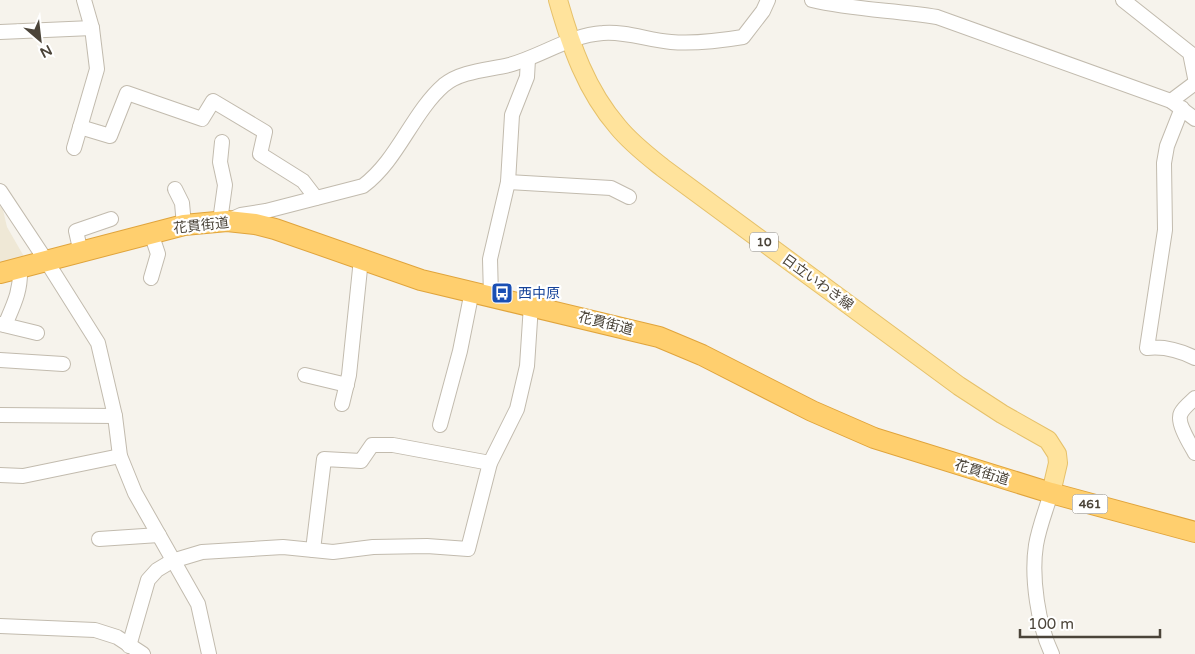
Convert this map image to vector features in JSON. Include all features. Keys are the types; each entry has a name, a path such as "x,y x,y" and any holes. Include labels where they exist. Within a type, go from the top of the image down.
{"highway":[{"name":"花貫街道","path":"0,273 184,225 223,221 255,224 275,229 421,280 659,337 702,355 812,411 874,438 1050,493 1195,532"}],"main road":[{"name":"日立いわき線","path":"558,0 570,42 594,95 619,129 644,153 959,386 1002,414 1048,440 1057,454 1058,463 1050,493"}],"street":[{"path":"74,148 97,69 92,28 84,0"},
{"path":"222,142 220,162 225,184 223,221 363,186 372,179 393,154 432,98 454,79 511,64 600,33 614,33 671,42 717,41 742,37 763,11 768,0"},
{"path":"812,0 887,12 937,17 1177,105 1195,119"},
{"path":"1123,0 1190,53 1195,78"},
{"path":"0,32 92,28"},
{"path":"491,296 490,259 508,182 512,115 527,77 528,58"},
{"path":"1195,83 1177,105 1167,146 1164,163 1165,230 1146,348 1160,346 1195,358"},
{"path":"80,127 110,136 127,93 202,119 213,101 266,132 260,154 302,181 316,198"},
{"path":"508,182 611,188 630,197"},
{"path":"175,189 182,203 184,225"},
{"path":"0,191 98,343 115,416 120,456 135,493 198,604 209,654"},
{"path":"80,253 76,231 111,219"},
{"path":"151,278 158,254 152,233"},
{"path":"342,404 349,375 361,259"},
{"path":"20,268 21,282 19,292 3,324 37,333"},
{"path":"440,424 460,352 472,291"},
{"path":"129,646 148,580 157,570 172,561 202,552 283,547 333,552 372,547 426,546 468,549 490,463 517,409 527,366 531,305"},
{"path":"0,360 63,364"},
{"path":"305,375 347,384"},
{"path":"1195,398 1181,413 1179,419 1195,454"},
{"path":"0,415 115,416"},
{"path":"313,550 324,459 361,461 372,445 393,445 490,463"},
{"path":"0,475 23,476 120,456"},
{"path":"1050,493 1036,546 1036,576 1037,602 1041,624 1052,654"},
{"path":"99,539 158,535"},
{"path":"0,626 95,630 117,637 143,654"}],"shaded area":[{"path":"0,206 3,210 7,227 26,260 0,265"}],"place":[{"name":"西中原","path":"502,293"}]}
